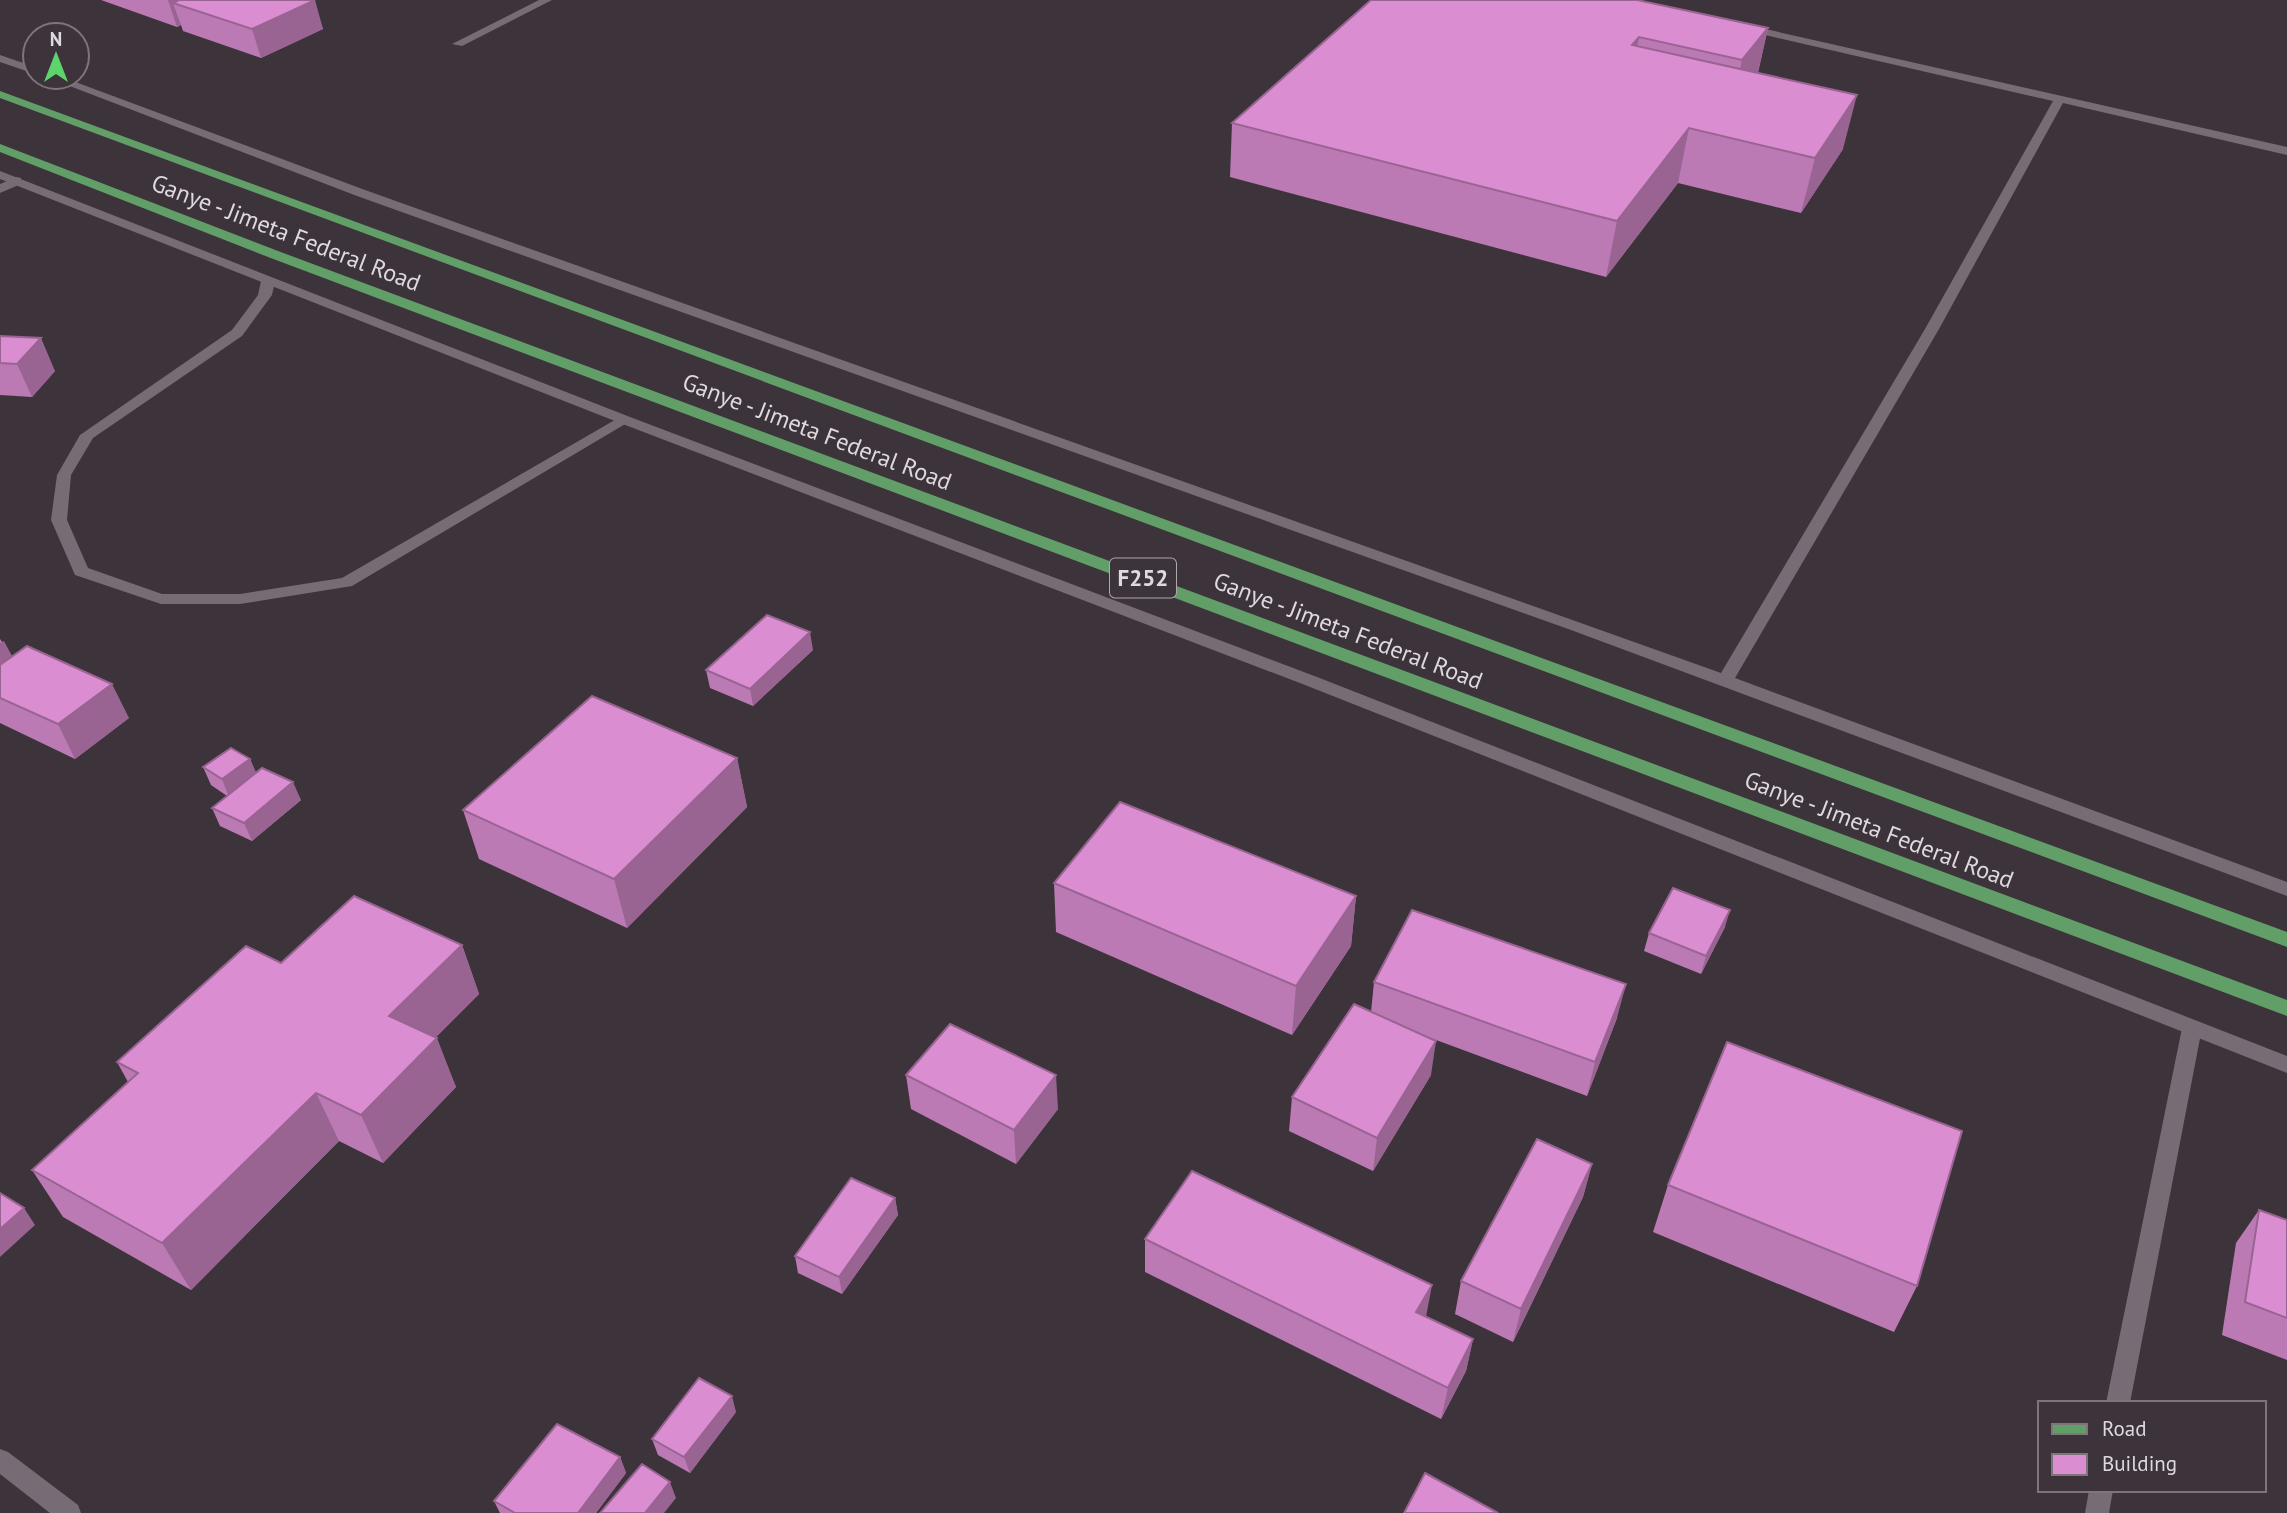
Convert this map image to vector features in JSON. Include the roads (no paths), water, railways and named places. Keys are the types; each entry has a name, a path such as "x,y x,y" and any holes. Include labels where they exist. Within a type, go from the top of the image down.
{"main road":[{"name":"Ganye - Jimeta Federal Road","path":"0,94 2287,940"},
{"name":"Ganye - Jimeta Federal Road","path":"0,148 260,249 2287,1008"}],"street":[{"path":"458,44 547,0"},
{"path":"1726,23 2287,151"},
{"path":"0,58 21,66"},
{"path":"90,91 361,192 1577,626 2287,889"},
{"path":"1724,682 1932,330 2060,99"},
{"path":"0,174 268,281 1311,681 2287,1065"},
{"path":"0,189 17,181"},
{"path":"268,281 265,295 237,333 87,435 64,475 59,520 81,572 161,599 240,599 346,582 625,419"},
{"path":"2118,1401 2192,1028"},
{"path":"0,1460 69,1513"},
{"path":"2097,1513 2101,1492"}]}
